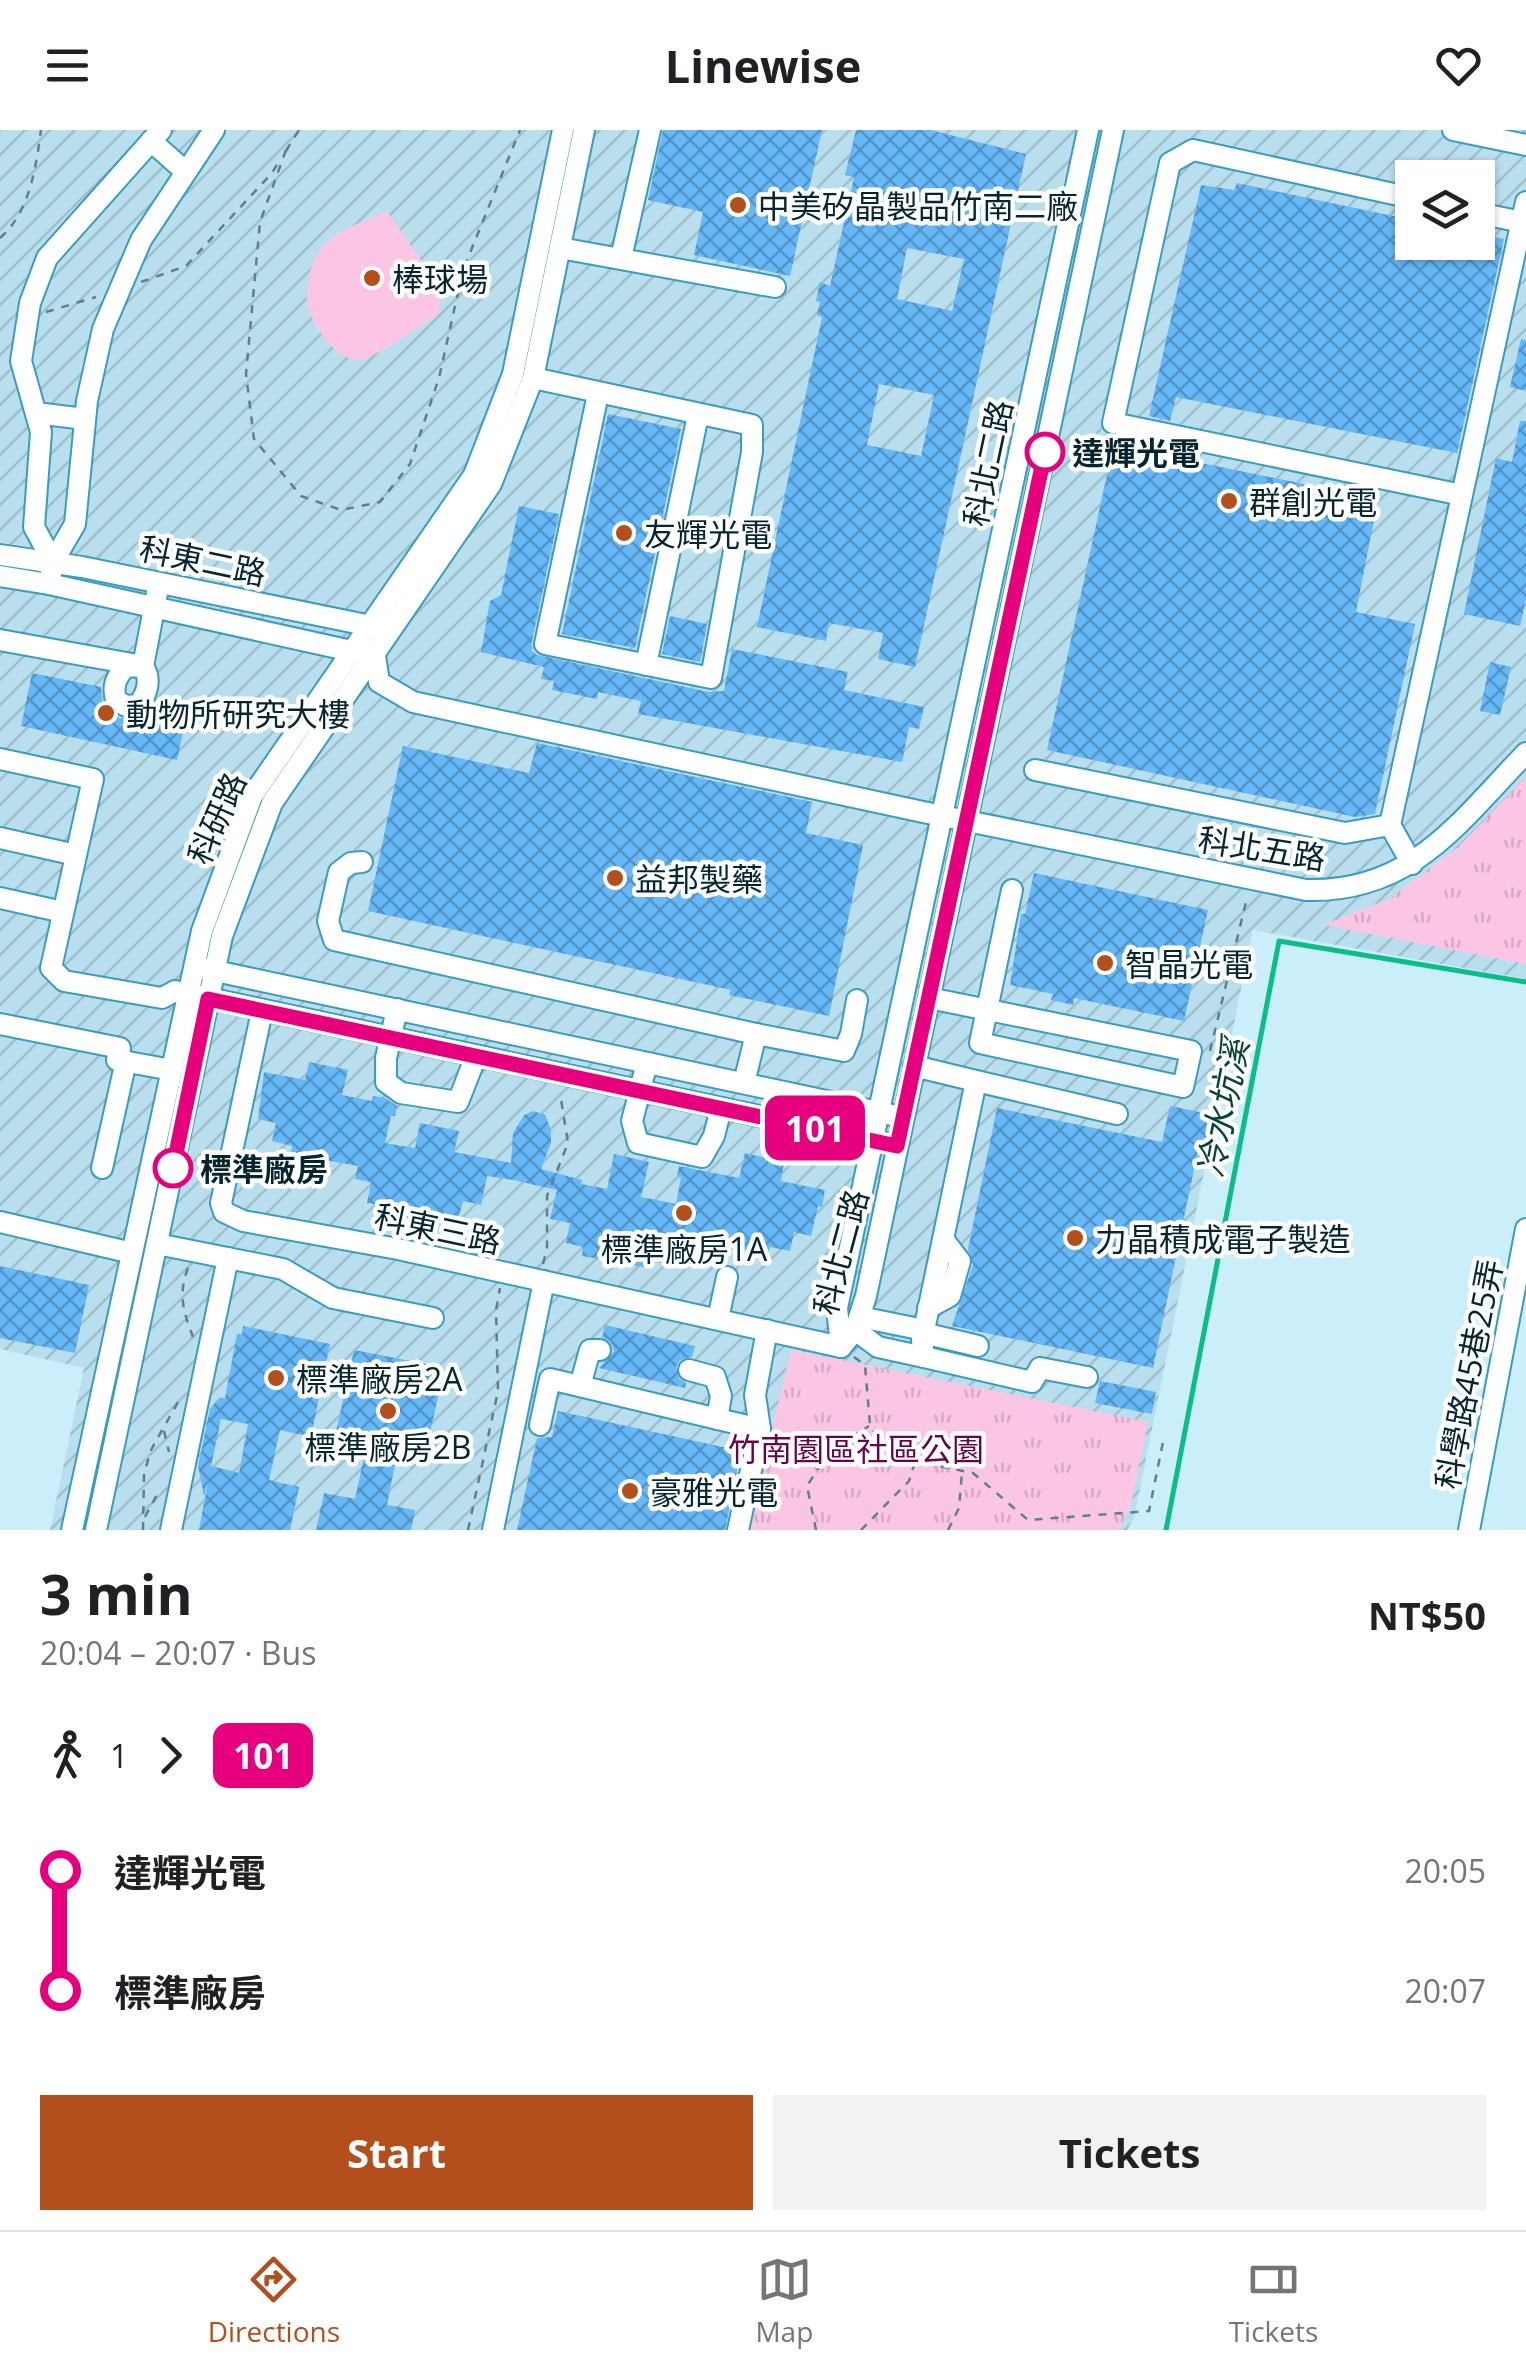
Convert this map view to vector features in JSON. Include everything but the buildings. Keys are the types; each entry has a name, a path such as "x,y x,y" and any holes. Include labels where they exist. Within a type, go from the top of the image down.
{"street":[{"path":"49,584 54,562 75,524 85,419 104,328 141,240 214,130"},
{"name":"科研路","path":"96,1530 156,1244 204,968 202,931 252,796 474,475 512,374 563,130"},
{"name":"科研路","path":"204,968 222,936 272,803 491,484 533,378 584,130"},
{"path":"622,258 650,130"},
{"name":"科北二路","path":"852,1331 837,1308 1088,130"},
{"name":"科北二路","path":"852,1331 904,1117 1113,130"},
{"path":"1454,130 1526,146"},
{"path":"54,562 34,527 41,432 21,361 28,317 47,258 156,136 186,172"},
{"path":"1395,194 1193,150 1170,163 1113,423 1462,495"},
{"path":"1412,864 1390,825 1524,212 1495,212"},
{"path":"560,248 775,287"},
{"path":"533,378 752,425 752,452 711,678 545,644 598,394"},
{"path":"36,414 85,419"},
{"path":"646,665 698,415"},
{"name":"科東二路","path":"0,554 393,630"},
{"name":"科東二路","path":"0,576 375,656"},
{"path":"0,640 143,666 160,582"},
{"name":"科北五路","path":"375,656 378,682 412,702 1306,890 1335,891 1369,884 1412,864 1433,848 1526,753"},
{"path":"0,759 93,779 51,968 64,980 162,998 175,991 897,1146"},
{"path":"1035,770 1346,833 1390,825"},
{"path":"0,838 76,855"},
{"path":"362,862 351,862 339,872 328,921 334,940 844,1050 858,1000"},
{"path":"929,998 986,1010 1199,1057 1184,1088 980,1044 986,1010 1012,890"},
{"path":"0,898 64,912"},
{"path":"204,968 904,1117"},
{"name":"科研路","path":"72,1530 172,1070 198,997"},
{"path":"397,1009 386,1082 401,1093 458,1102 476,1056"},
{"name":"科東三路","path":"262,1011 221,1203 224,1212 243,1221 543,1275 767,1330 852,1331"},
{"path":"0,1024 120,1048 117,1060 172,1070"},
{"path":"744,1083 756,1034"},
{"path":"102,1168 126,1061"},
{"path":"648,1062 632,1121 638,1143 702,1157 714,1136 721,1108"},
{"path":"914,1066 1117,1114"},
{"path":"924,1357 928,1308 976,1082"},
{"path":"0,1222 132,1253"},
{"name":"科學路45巷25弄","path":"1469,1530 1526,1228"},
{"path":"156,1244 283,1269 333,1298 433,1318"},
{"path":"171,1530 228,1258"},
{"path":"493,1530 543,1275"},
{"path":"718,1319 727,1277"},
{"path":"738,1530 760,1429 755,1395 767,1330"},
{"path":"852,1331 924,1331 978,1346"},
{"path":"852,1331 878,1347 1032,1382 1040,1368 1087,1377"},
{"path":"580,1386 590,1350 600,1350"},
{"path":"689,1370 715,1377 721,1396 717,1419"},
{"path":"540,1425 550,1378 760,1429"}],"path":[{"path":"0,238 10,230 34,180 41,130"},
{"path":"28,317 186,266 272,172 299,130"},
{"path":"286,150 260,222 246,374 254,439 301,496 340,510 380,502 410,464 439,378 463,270 520,130"},
{"path":"1199,1057 1246,902"},
{"path":"543,1275 547,1196 568,1143 560,1093"},
{"path":"188,1266 181,1288 182,1308 194,1342"},
{"path":"468,1530 498,1391 496,1310"},
{"path":"852,1331 864,1366 870,1425 882,1445 916,1461 974,1473 1028,1520 1149,1512 1164,1437"},
{"path":"143,1530 144,1474 151,1450 181,1394"},
{"path":"816,1530 807,1486 829,1452 870,1425"},
{"path":"164,1429 169,1452"},
{"path":"861,1530 909,1481 916,1461"},
{"path":"948,1530 959,1508 962,1471"},
{"path":"143,1520 162,1485"}],"shaded area":[{"path":"0,130 1526,130 1526,979 1253,930 1134,1518 1127,1530 50,1530 84,1368 0,1349"}],"green space":[{"name":"棒球場","path":"387,211 442,290 438,315 380,352 363,359 346,357 317,327 309,310 308,279 316,256 326,243"},
{"path":"1526,777 1526,964 1323,925 1389,899 1458,847"},
{"name":"竹南園區社區公園","path":"791,1350 1148,1422 1131,1505 1119,1530 748,1530"}],"waterway":[{"name":"冷水坑溪","path":"1166,1530 1279,941 1526,982"}],"bus line":[{"name":"101","path":"173,1168 208,999 897,1146 1045,452"}],"place":[{"name":"中美矽晶製品竹南二廠","path":"738,205"},
{"name":"棒球場","path":"372,278"},
{"name":"達輝光電","path":"1045,452"},
{"name":"群創光電","path":"1229,501"},
{"name":"友輝光電","path":"624,533"},
{"name":"動物所研究大樓","path":"106,713"},
{"name":"益邦製藥","path":"615,878"},
{"name":"智晶光電","path":"1105,963"},
{"name":"標準廠房","path":"173,1168"},
{"name":"標準廠房1A","path":"684,1213"},
{"name":"力晶積成電子製造","path":"1075,1238"},
{"name":"標準廠房2A","path":"276,1378"},
{"name":"標準廠房2B","path":"388,1411"},
{"name":"豪雅光電","path":"630,1491"}]}
